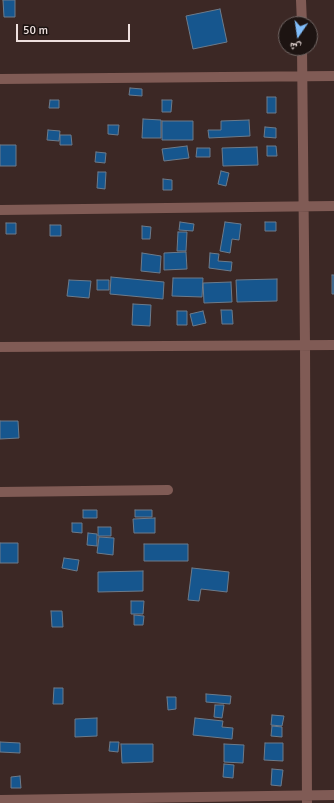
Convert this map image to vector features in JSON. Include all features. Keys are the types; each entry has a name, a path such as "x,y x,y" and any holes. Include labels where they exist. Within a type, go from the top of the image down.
{"street":[{"path":"301,0 302,16"},
{"path":"302,56 307,799"},
{"path":"0,79 334,76"},
{"path":"0,210 334,206"},
{"path":"0,347 334,345"},
{"path":"0,492 168,490"},
{"path":"0,800 307,799 334,795"}],"building":[{"path":"3,0 15,0 15,17 4,17"},
{"path":"220,9 227,42 193,49 186,16"},
{"path":"130,88 142,89 142,96 129,95"},
{"path":"267,97 276,97 276,113 267,113"},
{"path":"50,100 59,100 59,108 49,108"},
{"path":"162,100 172,100 171,112 162,112"},
{"path":"143,119 161,120 161,138 142,138"},
{"path":"249,120 250,136 209,138 208,130 221,130 221,121"},
{"path":"162,121 193,121 193,140 162,140"},
{"path":"108,125 119,125 118,135 108,134"},
{"path":"265,127 276,128 276,138 264,137"},
{"path":"48,130 60,131 59,141 47,140"},
{"path":"60,135 71,135 72,145 60,145"},
{"path":"0,145 16,145 16,166 0,166"},
{"path":"187,146 189,158 164,161 162,149"},
{"path":"267,146 276,146 277,156 267,156"},
{"path":"257,147 258,165 223,166 222,148"},
{"path":"197,148 210,148 210,157 196,157"},
{"path":"96,152 106,153 105,163 95,162"},
{"path":"221,171 229,173 226,186 218,184"},
{"path":"98,172 106,172 105,189 97,188"},
{"path":"163,179 172,180 172,190 163,190"},
{"path":"180,222 194,224 193,231 179,230"},
{"path":"225,222 241,224 239,240 232,239 230,253 220,251"},
{"path":"265,222 276,222 276,231 265,231"},
{"path":"6,223 16,223 16,234 6,234"},
{"path":"50,225 61,225 61,236 50,236"},
{"path":"142,226 151,227 150,239 142,239"},
{"path":"178,232 187,232 186,251 177,251"},
{"path":"186,252 187,269 164,270 164,253"},
{"path":"142,253 161,256 160,273 141,271"},
{"path":"210,253 219,254 218,261 232,262 231,271 209,268"},
{"path":"332,275 334,275 334,294 332,294"},
{"path":"111,277 164,282 163,299 110,294"},
{"path":"173,278 203,278 202,297 172,296"},
{"path":"277,279 277,301 237,302 236,280"},
{"path":"69,280 91,281 89,298 67,296"},
{"path":"97,280 109,280 109,290 97,290"},
{"path":"231,282 232,302 204,303 203,283"},
{"path":"133,304 151,305 150,326 132,325"},
{"path":"221,310 232,310 233,324 222,324"},
{"path":"177,311 187,311 187,325 177,325"},
{"path":"203,311 206,323 193,326 190,314"},
{"path":"0,421 18,421 19,438 0,439"},
{"path":"83,510 97,510 97,518 83,518"},
{"path":"135,510 152,510 152,517 135,517"},
{"path":"155,518 155,533 134,533 133,519"},
{"path":"72,523 82,523 82,533 72,532"},
{"path":"98,527 111,527 111,536 98,536"},
{"path":"88,533 97,534 97,546 87,545"},
{"path":"99,537 114,538 113,555 97,553"},
{"path":"0,543 18,543 18,563 0,563"},
{"path":"144,544 188,544 188,561 144,561"},
{"path":"64,558 79,560 77,571 62,568"},
{"path":"192,568 229,572 227,592 201,589 199,601 188,600"},
{"path":"143,571 143,591 98,592 98,572"},
{"path":"131,601 144,601 143,614 131,614"},
{"path":"51,611 62,611 63,627 52,627"},
{"path":"134,615 144,616 143,625 134,625"},
{"path":"54,688 63,688 63,704 53,704"},
{"path":"206,694 231,696 230,704 206,702"},
{"path":"167,697 176,697 176,709 168,710"},
{"path":"215,705 224,705 222,718 214,717"},
{"path":"272,715 284,716 282,726 271,725"},
{"path":"97,718 97,736 75,737 75,719"},
{"path":"195,718 223,721 222,727 233,728 232,739 193,735"},
{"path":"272,726 282,727 282,737 271,736"},
{"path":"0,742 20,743 20,753 0,752"},
{"path":"110,742 119,742 118,752 109,751"},
{"path":"265,743 283,743 283,761 264,760"},
{"path":"121,744 153,744 153,762 122,763"},
{"path":"224,744 244,745 243,763 224,762"},
{"path":"224,764 234,765 233,778 223,777"},
{"path":"272,769 283,770 281,786 271,785"},
{"path":"20,776 21,788 11,788 11,777"}]}
